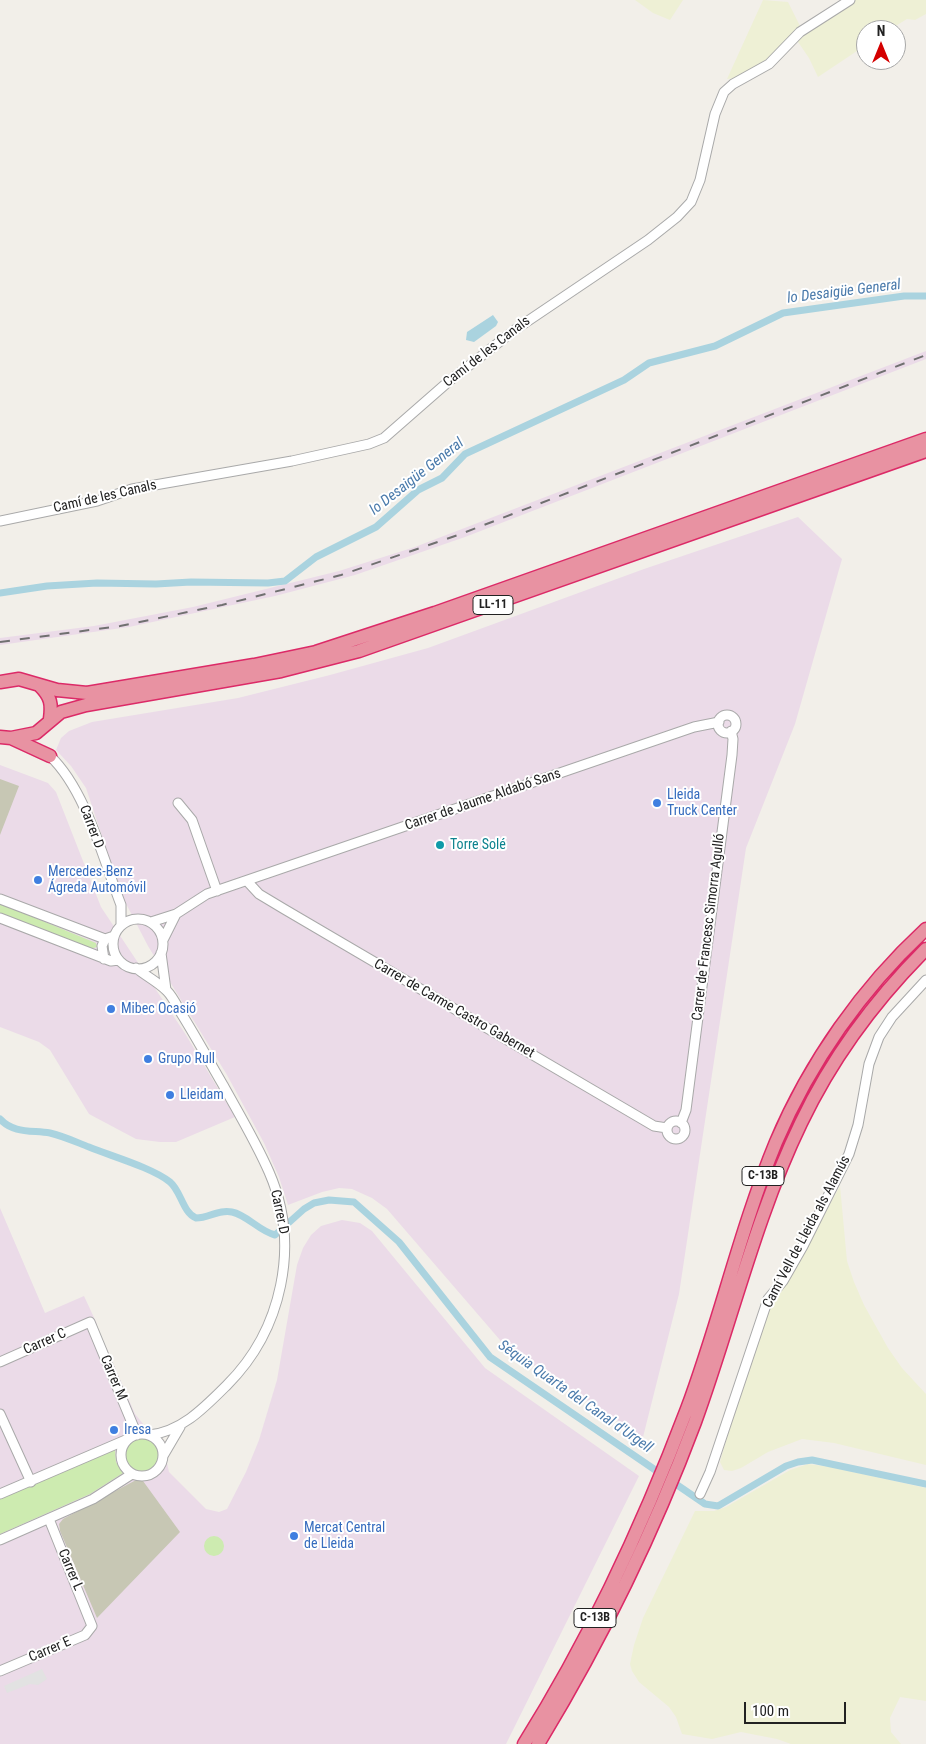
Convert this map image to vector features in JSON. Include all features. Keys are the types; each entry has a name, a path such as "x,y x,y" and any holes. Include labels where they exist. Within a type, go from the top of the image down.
{"highway":[{"name":"LL-11","path":"0,682 19,679 66,692 99,691 254,665 316,652 435,613 926,439"},
{"name":"LL-11","path":"5,737 36,733 61,712 86,705 281,671 359,651 926,451"},
{"path":"40,685 49,695 52,704 47,723 45,744 50,756"},
{"path":"5,737 50,756"},
{"name":"C-13B","path":"672,1463 766,1169 791,1111 819,1060 859,1001 894,961 926,929"},
{"name":"C-13B","path":"538,1744 576,1680 618,1599 672,1463 715,1365 767,1208 800,1125 830,1068 858,1027 888,990 926,949"},
{"name":"C-13B","path":"524,1744 588,1632 661,1490"}],"street":[{"name":"Camí de les Canals","path":"0,521 97,501 132,489 292,461 372,443 384,438 455,376 516,329 653,237 677,217 691,202 700,180 715,114 724,92 737,81 765,67 800,32 850,0"},
{"path":"724,715 732,717 736,724 731,731 723,731 719,727 719,722 724,715"},
{"name":"Carrer de Jaume Aldabó Sans","path":"176,914 200,898 217,891 708,722 719,722"},
{"name":"Carrer de Francesc Simorra Agulló","path":"681,1123 686,1110 732,755 733,739 731,731"},
{"name":"Carrer D","path":"50,756 64,769 77,790 120,905 121,925"},
{"path":"178,803 192,820 217,891"},
{"name":"Carrer de Carme Castro Gabernet","path":"247,881 264,897 654,1126 667,1128"},
{"path":"0,899 110,938 120,960 129,967 136,968 150,965 161,953 162,940 159,930 150,922 138,919 120,905"},
{"path":"150,922 176,914"},
{"path":"162,940 176,914"},
{"path":"0,918 104,959 111,961 120,960"},
{"path":"104,959 102,946 121,925 138,919"},
{"name":"Carrer D","path":"161,953 166,990"},
{"name":"Carrer D","path":"136,968 166,990 195,1036 269,1172 285,1234 281,1287 267,1329 238,1374 212,1400 181,1425 165,1433 149,1436"},
{"name":"Camí Vell de Lleida als Alamús","path":"700,1494 710,1472 768,1299 782,1281 803,1246 855,1138 873,1049 892,1016 926,980"},
{"path":"671,1122 681,1123 684,1130 680,1137 672,1138 667,1128 671,1122"},
{"name":"Carrer C","path":"0,1362 90,1322"},
{"name":"Carrer M","path":"90,1322 132,1437"},
{"path":"0,1414 30,1482"},
{"name":"Carrer D","path":"163,1457 181,1425"},
{"path":"0,1494 132,1437 149,1436 159,1444 163,1457 158,1469 153,1473 142,1476 132,1474 123,1464 122,1450 132,1437"},
{"path":"0,1540 49,1520 92,1499 132,1474"},
{"name":"Carrer L","path":"49,1520 92,1621"},
{"name":"Carrer E","path":"0,1671 85,1635 92,1626 92,1621"}],"shaded area":[{"path":"635,0 683,0 670,20 653,13"},
{"path":"763,0 788,2 803,32 855,0 926,0 926,14 915,20 856,20 856,52 818,77 809,58 796,39 753,76 727,79"},
{"path":"926,351 926,359 465,537 355,575 275,596 129,627 0,645 0,638 94,626 193,607 339,571 415,547"},
{"path":"798,517 842,559 795,724 746,848 679,1294 643,1437 506,1347 387,1209 372,1198 352,1189 339,1188 322,1192 288,1205 279,1177 264,1143 227,1075 148,946 122,896 86,788 71,766 56,750 61,738 69,731 92,722 238,698 428,648 644,569"},
{"path":"0,765 48,783 56,792 101,907 186,1035 235,1117 176,1142 136,1139 89,1114 50,1050 39,1042 0,1027"},
{"path":"0,779 19,786 0,835"},
{"path":"840,1186 847,1261 854,1282 864,1305 888,1348 902,1368 926,1394 926,1465 834,1443 802,1439 768,1452 741,1468 732,1471 724,1470 720,1462 737,1402 767,1312 786,1284"},
{"path":"0,1208 45,1313 84,1296 97,1324 94,1333 107,1349 135,1414 144,1425 155,1430 170,1448 167,1463 169,1472 206,1509 219,1512 227,1509 246,1472 259,1440 277,1380 297,1265 303,1248 311,1235 321,1226 342,1220 360,1223 372,1231 485,1368 639,1476 506,1744 0,1744"},
{"path":"808,1464 831,1467 926,1488 926,1701 900,1697 890,1718 891,1732 901,1744 791,1744 777,1739 741,1732 712,1739 682,1734 676,1717 669,1707 639,1682 632,1671 630,1664 643,1618 695,1511 714,1511 726,1507 790,1470"},
{"path":"136,1480 143,1481 180,1532 97,1618 60,1531 59,1524 63,1519"},
{"path":"42,1669 47,1679 38,1685 30,1684 7,1693 4,1686"}],"green space":[{"path":"0,901 4,905 96,943 97,947 90,949 0,914"},
{"path":"142,1437 154,1442 159,1454 154,1466 142,1471 130,1466 125,1454 130,1442"},
{"path":"115,1449 116,1462 123,1473 90,1494 0,1534 0,1499"},
{"path":"214,1536 221,1539 224,1546 221,1553 214,1556 207,1553 204,1546 207,1539"}],"water":[{"path":"493,315 498,322 496,326 474,342 466,340 467,332"}],"waterway":[{"name":"lo Desaigüe General","path":"0,593 47,586 97,583 268,583 285,581 316,557 376,527 418,490 442,478 465,454 624,380 649,363 715,346 783,313 904,296 926,296"},
{"name":"Séquia Quarta del Canal d'Urgell","path":"0,1119 5,1124 17,1129 60,1136 163,1177 174,1186 188,1212 196,1218 227,1211 232,1212 243,1216 275,1235 304,1209 314,1203 329,1200 354,1202 399,1242 490,1357 705,1504 718,1506 786,1466 812,1460 926,1484"}],"railway":[{"path":"0,642 120,626 222,605 341,575 458,535 926,355"}],"place":[{"name":"Lleida Truck Center","path":"657,803"},
{"name":"Torre Solé","path":"440,845"},
{"name":"Mercedes-Benz Ágreda Automóvil","path":"38,880"},
{"name":"Mibec Ocasió","path":"111,1009"},
{"name":"Grupo Rull","path":"148,1059"},
{"name":"Lleidam","path":"170,1095"},
{"name":"Iresa","path":"114,1430"},
{"name":"Mercat Central de Lleida","path":"294,1536"}]}
